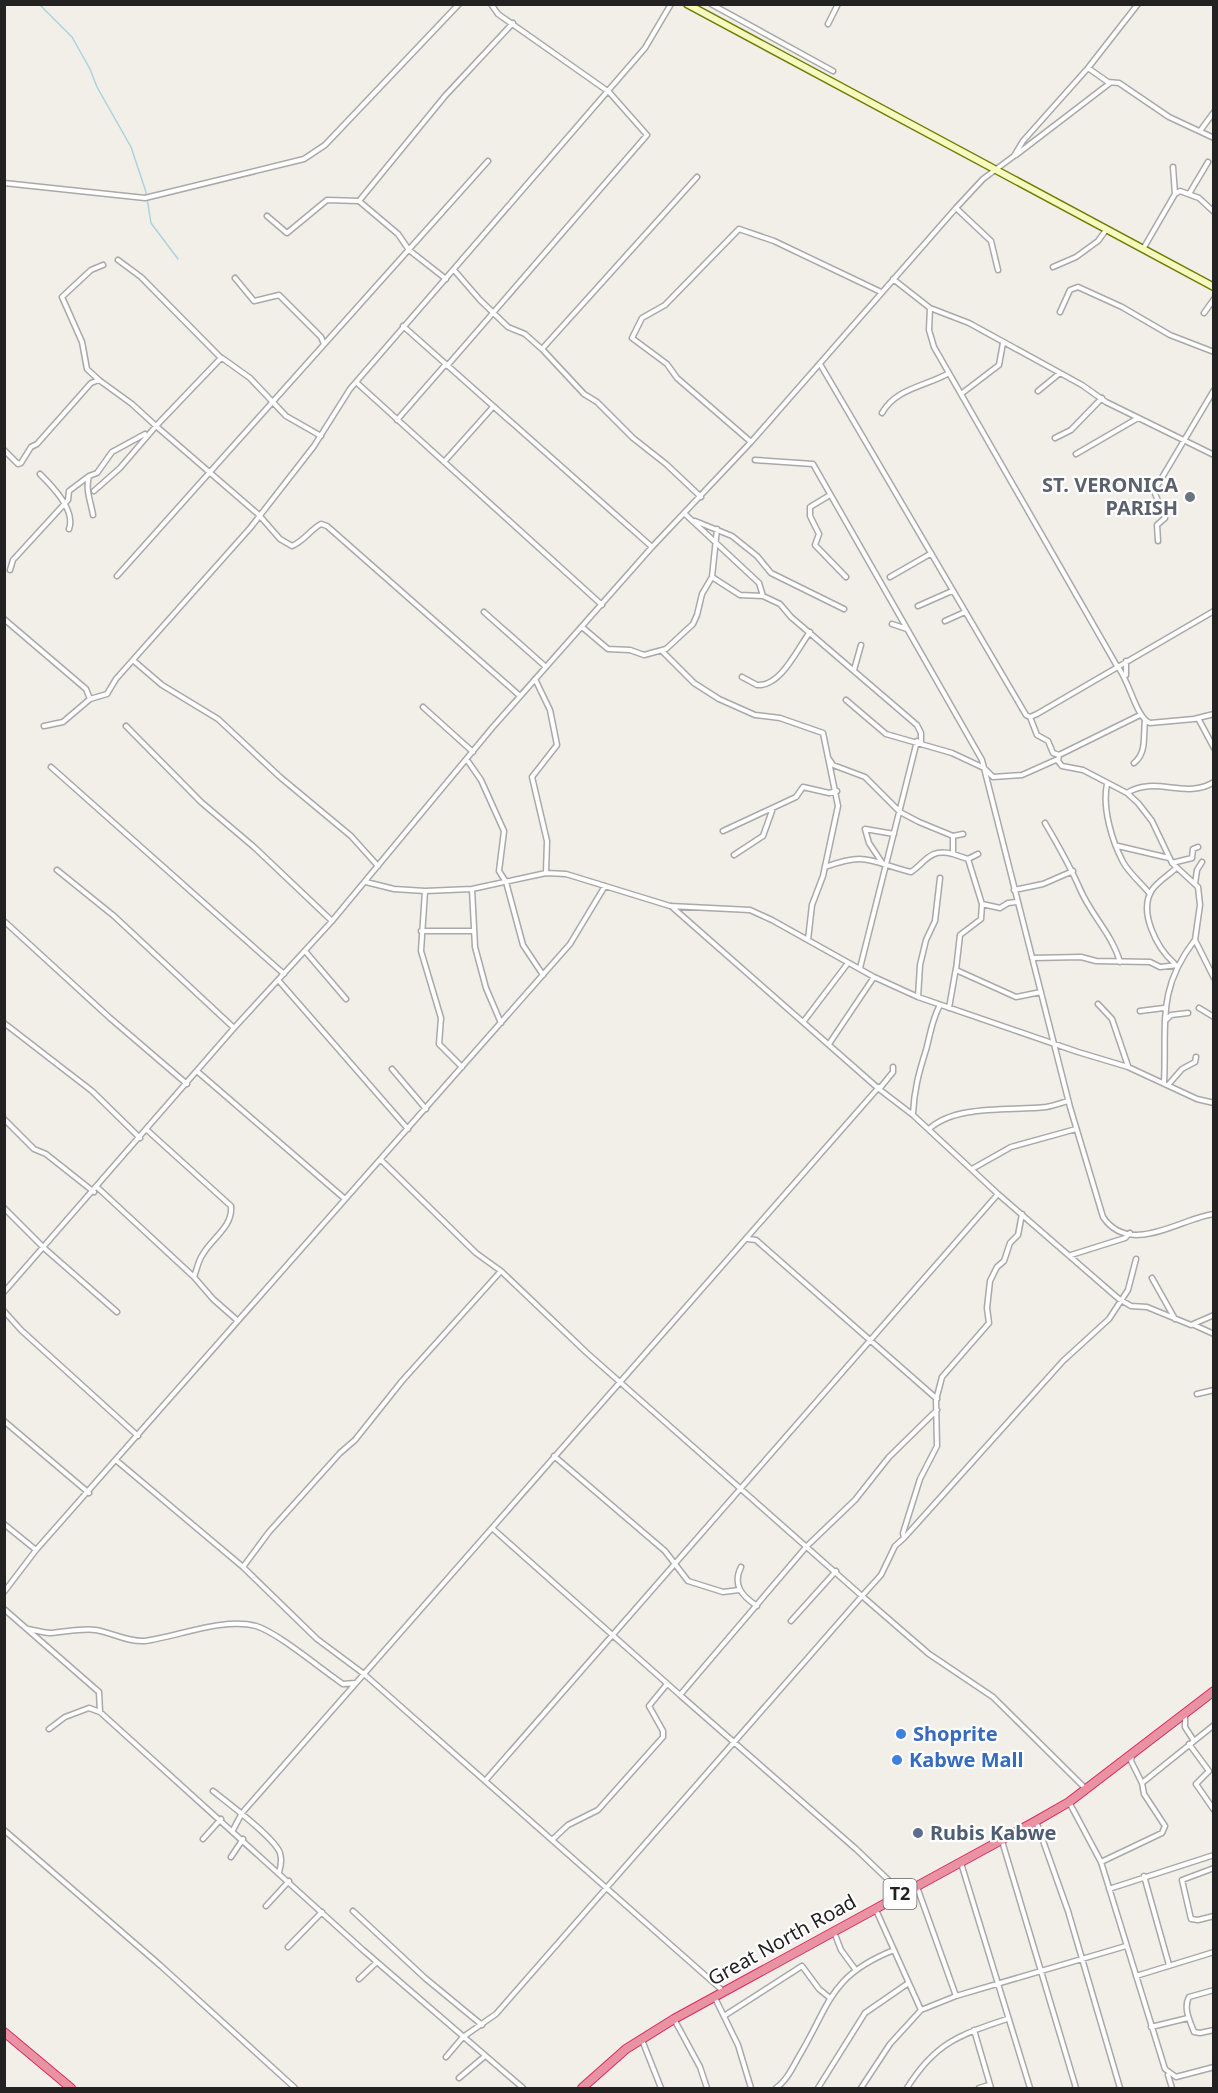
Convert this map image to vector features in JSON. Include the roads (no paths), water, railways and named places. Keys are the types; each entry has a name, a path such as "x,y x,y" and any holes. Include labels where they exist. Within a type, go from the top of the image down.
{"highway":[{"name":"Great North Road","path":"582,2088 604,2066 674,2019 1069,1802 1214,1691"},
{"path":"4,2032 70,2088"}],"street":[{"path":"4,183 145,198 304,159 325,145 459,4"},
{"path":"397,420 647,135 609,92 498,14 491,4"},
{"path":"44,726 63,722 90,699 107,694 116,679 259,515 321,436 356,382 645,48 671,4"},
{"path":"687,4 1214,287"},
{"path":"711,4 833,70"},
{"path":"828,24 838,4"},
{"path":"1014,156 1023,141 1088,68 1138,4"},
{"path":"359,201 445,96 513,23"},
{"path":"1088,68 1111,83 1119,83 1169,117 1214,138"},
{"path":"4,1293 98,1188 234,1028 279,981 366,882 520,696 652,547 701,497 820,364 983,178 997,170 1111,83"},
{"path":"1200,131 1214,112"},
{"path":"117,576 488,161"},
{"path":"1189,194 1208,162"},
{"path":"1173,167 1175,194"},
{"path":"542,349 697,177"},
{"path":"1142,249 1175,194 1180,191 1199,198 1214,212"},
{"path":"267,216 287,233 327,200 359,201 383,220 409,250 446,279"},
{"path":"956,208 991,241 998,270"},
{"path":"750,442 677,378 667,364 632,338 639,321 665,305 739,229 774,241 881,292"},
{"path":"1053,267 1076,257 1098,241 1106,230"},
{"path":"118,260 141,278 221,358 250,378 286,416 321,436"},
{"path":"103,265 91,270 62,297 82,342 87,369 132,404 259,515 280,538 292,546 299,543 316,527 327,526 520,696"},
{"path":"454,270 508,327 525,334 584,394 597,402 633,438 666,464 701,497"},
{"path":"235,278 254,301 279,295 321,337 324,344"},
{"path":"893,279 930,308 969,323 1102,398 1214,455"},
{"path":"1060,312 1070,290 1078,287 1115,303 1170,334 1214,352"},
{"path":"1204,313 1214,298"},
{"path":"930,308 929,330 934,347 1117,666 1126,676"},
{"path":"403,326 492,408 652,547"},
{"path":"962,394 999,365 1003,343"},
{"path":"10,570 12,560 68,500 69,491 89,476 97,473 112,452 156,426 221,358"},
{"path":"820,364 1023,712 1030,717 1037,735 1048,741 1053,753 1059,757"},
{"path":"882,413 888,403 915,385 925,386 949,373"},
{"path":"1038,391 1060,373"},
{"path":"4,450 18,464 21,463 31,447 37,444 91,383 99,380"},
{"path":"356,382 602,605"},
{"path":"1158,541 1157,525 1165,518 1154,491 1214,390"},
{"path":"1055,438 1071,430 1102,398"},
{"path":"444,462 492,408"},
{"path":"1076,454 1139,417"},
{"path":"94,491 120,468 148,432"},
{"path":"755,460 813,464 979,751 1068,1101 1103,1217 1114,1229 1131,1233 1161,1232 1214,1214"},
{"path":"40,474 64,504 71,518 69,529"},
{"path":"89,476 86,485 93,504 93,515"},
{"path":"830,495 810,507 810,516 819,534 815,545 846,577"},
{"path":"685,514 759,583 764,596"},
{"path":"692,520 717,529 747,548 771,573 844,609"},
{"path":"582,627 608,649 630,650 644,655 662,651 693,624 702,594 712,577 717,529"},
{"path":"891,577 930,554"},
{"path":"712,577 740,595 764,596 780,604 916,725 921,733 885,864 860,968"},
{"path":"918,606 952,591"},
{"path":"1030,717 1214,611"},
{"path":"484,612 546,667"},
{"path":"945,621 964,612"},
{"path":"4,619 86,689 90,699"},
{"path":"892,624 908,629"},
{"path":"742,677 757,685 772,682 784,670 810,632"},
{"path":"854,670 861,645"},
{"path":"662,651 694,683 719,699 755,715 791,720 823,733 837,791 838,806 825,867 812,905 808,940"},
{"path":"134,661 162,685 218,719 280,777 351,836 378,866"},
{"path":"1126,661 1126,676 1140,715 1145,721 1145,740 1140,758 1134,764"},
{"path":"535,679 550,710 556,745 532,777 548,841 546,873"},
{"path":"846,700 886,734 919,742 984,768 993,777 1020,776 1140,715"},
{"path":"423,707 473,752"},
{"path":"1145,721 1169,722 1214,714"},
{"path":"1198,718 1214,748"},
{"path":"126,726 201,802 254,847 332,921"},
{"path":"1059,757 1059,764 1065,768 1083,770 1127,793 1147,813 1172,863 1195,884"},
{"path":"829,759 833,765 865,777 900,812 953,836 963,834"},
{"path":"467,760 481,780 504,831 499,864 501,877 506,882 523,945 543,975"},
{"path":"51,767 284,974"},
{"path":"1127,793 1149,785 1193,790 1214,782"},
{"path":"1107,784 1106,808 1123,861 1150,894"},
{"path":"723,831 796,797 803,787 829,793 837,791"},
{"path":"734,855 763,836 771,820 772,808"},
{"path":"1045,823 1073,871 1080,890 1107,929 1120,962"},
{"path":"885,864 869,843 865,829 894,834"},
{"path":"952,855 953,836"},
{"path":"1118,846 1169,858"},
{"path":"1198,847 1193,849 1192,858 1198,867"},
{"path":"825,867 853,857 866,857 911,872 926,857 944,852 968,859 978,854"},
{"path":"1172,863 1192,858"},
{"path":"949,1008 960,935 981,918 982,904 968,859"},
{"path":"1166,1084 1164,1008 1176,964 1195,940 1200,905 1195,884 1198,867 1202,862"},
{"path":"1176,868 1150,894 1148,915 1164,952 1176,964"},
{"path":"57,870 114,916 234,1028"},
{"path":"1014,890 1043,884 1073,871"},
{"path":"366,882 394,889 425,891 472,889 546,873 566,874 670,906 750,910 874,977 918,997 1054,1045 1128,1067 1197,1099 1214,1102"},
{"path":"918,997 920,965 935,921 940,878"},
{"path":"4,1592 36,1550 89,1493 543,975 576,935 605,886"},
{"path":"472,889 473,931 486,988 501,1023"},
{"path":"425,891 425,919 421,931 422,958 441,1018 440,1045 462,1067"},
{"path":"982,904 1000,908 1008,903 1017,902"},
{"path":"670,906 913,1115 998,1194 1121,1300 1131,1306 1147,1307 1214,1334"},
{"path":"4,921 110,1018 187,1084"},
{"path":"421,931 473,931"},
{"path":"1195,940 1214,978"},
{"path":"305,951 346,999"},
{"path":"1032,958 1062,956 1120,962 1150,962 1160,967 1176,964"},
{"path":"804,1022 848,963"},
{"path":"956,968 957,972 1016,997 1041,992"},
{"path":"829,1044 874,977"},
{"path":"279,981 408,1129"},
{"path":"1098,1004 1112,1019 1128,1067"},
{"path":"913,1115 915,1084 927,1046 931,1023 940,1005"},
{"path":"1140,1011 1164,1008"},
{"path":"1199,1008 1214,1017"},
{"path":"1164,1021 1171,1015 1188,1013"},
{"path":"4,1023 92,1091 140,1138"},
{"path":"1166,1084 1182,1069 1195,1062 1196,1057"},
{"path":"233,1830 242,1813 893,1072 893,1067"},
{"path":"392,1069 426,1109"},
{"path":"198,1072 345,1199"},
{"path":"929,1129 952,1117 1000,1108 1047,1107 1068,1101"},
{"path":"4,1119 34,1149 46,1154 94,1192"},
{"path":"972,1169 1011,1147 1076,1129"},
{"path":"147,1130 231,1206 229,1218 219,1236 204,1252 195,1277"},
{"path":"381,1160 476,1253 501,1271 587,1353 622,1381 806,1547 929,1653 993,1698 1086,1789"},
{"path":"98,1188 195,1277 213,1299 238,1322"},
{"path":"484,1781 742,1490 998,1194"},
{"path":"4,1209 44,1248 117,1312"},
{"path":"904,1538 903,1533 920,1479 937,1446 937,1399 944,1374 989,1323 987,1308 990,1281 997,1267 1004,1261 1010,1243 1018,1236 1022,1214"},
{"path":"752,1232 753,1238 937,1399"},
{"path":"1071,1256 1125,1238 1131,1233"},
{"path":"747,1239 753,1238"},
{"path":"446,2057 463,2037 496,2014 880,1575 895,1546 1063,1361 1109,1319 1133,1278 1132,1266 1136,1259"},
{"path":"243,1567 268,1532 340,1453 355,1440 402,1382 501,1271"},
{"path":"1152,1278 1176,1320"},
{"path":"4,1311 21,1330 138,1436"},
{"path":"1193,1325 1214,1315"},
{"path":"1197,1394 1214,1390"},
{"path":"680,1695 806,1547 855,1500 889,1458 937,1410"},
{"path":"4,1421 89,1493"},
{"path":"554,1456 665,1551 688,1581 696,1586 723,1592 739,1590"},
{"path":"117,1461 243,1567 317,1639 364,1674 723,1991"},
{"path":"4,1524 36,1550"},
{"path":"492,1528 856,1849 902,1893"},
{"path":"741,1567 737,1580 739,1590 757,1605"},
{"path":"790,1621 836,1571"},
{"path":"4,1609 99,1692 100,1712"},
{"path":"28,1629 50,1633 96,1630 121,1638 145,1641 156,1637 173,1637 193,1629 229,1625 256,1626 284,1641 343,1684 356,1683"},
{"path":"552,1840 568,1825 598,1810 663,1737 663,1731 649,1706 668,1684"},
{"path":"49,1729 64,1717 89,1708 100,1712 377,1962 524,2088"},
{"path":"1185,1713 1185,1727 1194,1741"},
{"path":"1142,1783 1214,1725"},
{"path":"1189,1744 1211,1769 1196,1784 1214,1810"},
{"path":"1101,1862 1159,1836 1165,1830 1144,1794 1142,1783 1131,1761 1132,1753"},
{"path":"213,1791 242,1813 280,1851 282,1862 279,1872"},
{"path":"1069,1802 1101,1862 1172,2088"},
{"path":"203,1839 221,1819"},
{"path":"1036,1821 1068,1911 1080,1959 1120,2088"},
{"path":"4,1830 161,1966 295,2088"},
{"path":"231,1857 243,1839"},
{"path":"1001,1840 1076,2088"},
{"path":"1109,1889 1214,1855"},
{"path":"961,1862 1007,2019 1030,2088"},
{"path":"1213,1918 1191,1919 1182,1880 1214,1868"},
{"path":"1144,1876 1169,1965"},
{"path":"266,1906 289,1881"},
{"path":"916,1885 956,1996"},
{"path":"875,1908 907,1984 921,2010"},
{"path":"353,1911 425,1978 482,2025"},
{"path":"288,1947 322,1912"},
{"path":"834,1932 842,1950 855,1969"},
{"path":"861,2088 890,2044 921,2010 956,1996 1126,1946"},
{"path":"776,2088 783,2083 802,2052 835,1989 855,1969 894,1950"},
{"path":"1136,1976 1214,1952"},
{"path":"359,1979 377,1962"},
{"path":"724,2016 804,1966 819,1989 830,1998"},
{"path":"818,2088 865,2013 907,1984"},
{"path":"1214,1990 1189,1997 1187,2000 1188,2018 1197,2033 1214,2030"},
{"path":"714,1996 738,2045 751,2088"},
{"path":"1151,2027 1188,2018"},
{"path":"674,2019 700,2067 707,2088"},
{"path":"907,2088 921,2066 935,2052 961,2034 1007,2019"},
{"path":"974,2030 990,2087 979,2088"},
{"path":"642,2039 661,2088"},
{"path":"459,2078 485,2056"},
{"path":"1168,2074 1176,2077 1214,2067"}],"waterway":[{"path":"39,4 72,37 90,69 97,87 131,147 146,192 151,223 178,259"}],"place":[{"name":"ST. VERONICA PARISH","path":"1190,497"},
{"name":"Shoprite","path":"901,1734"},
{"name":"Kabwe Mall","path":"897,1760"},
{"name":"Rubis Kabwe","path":"918,1833"}]}
